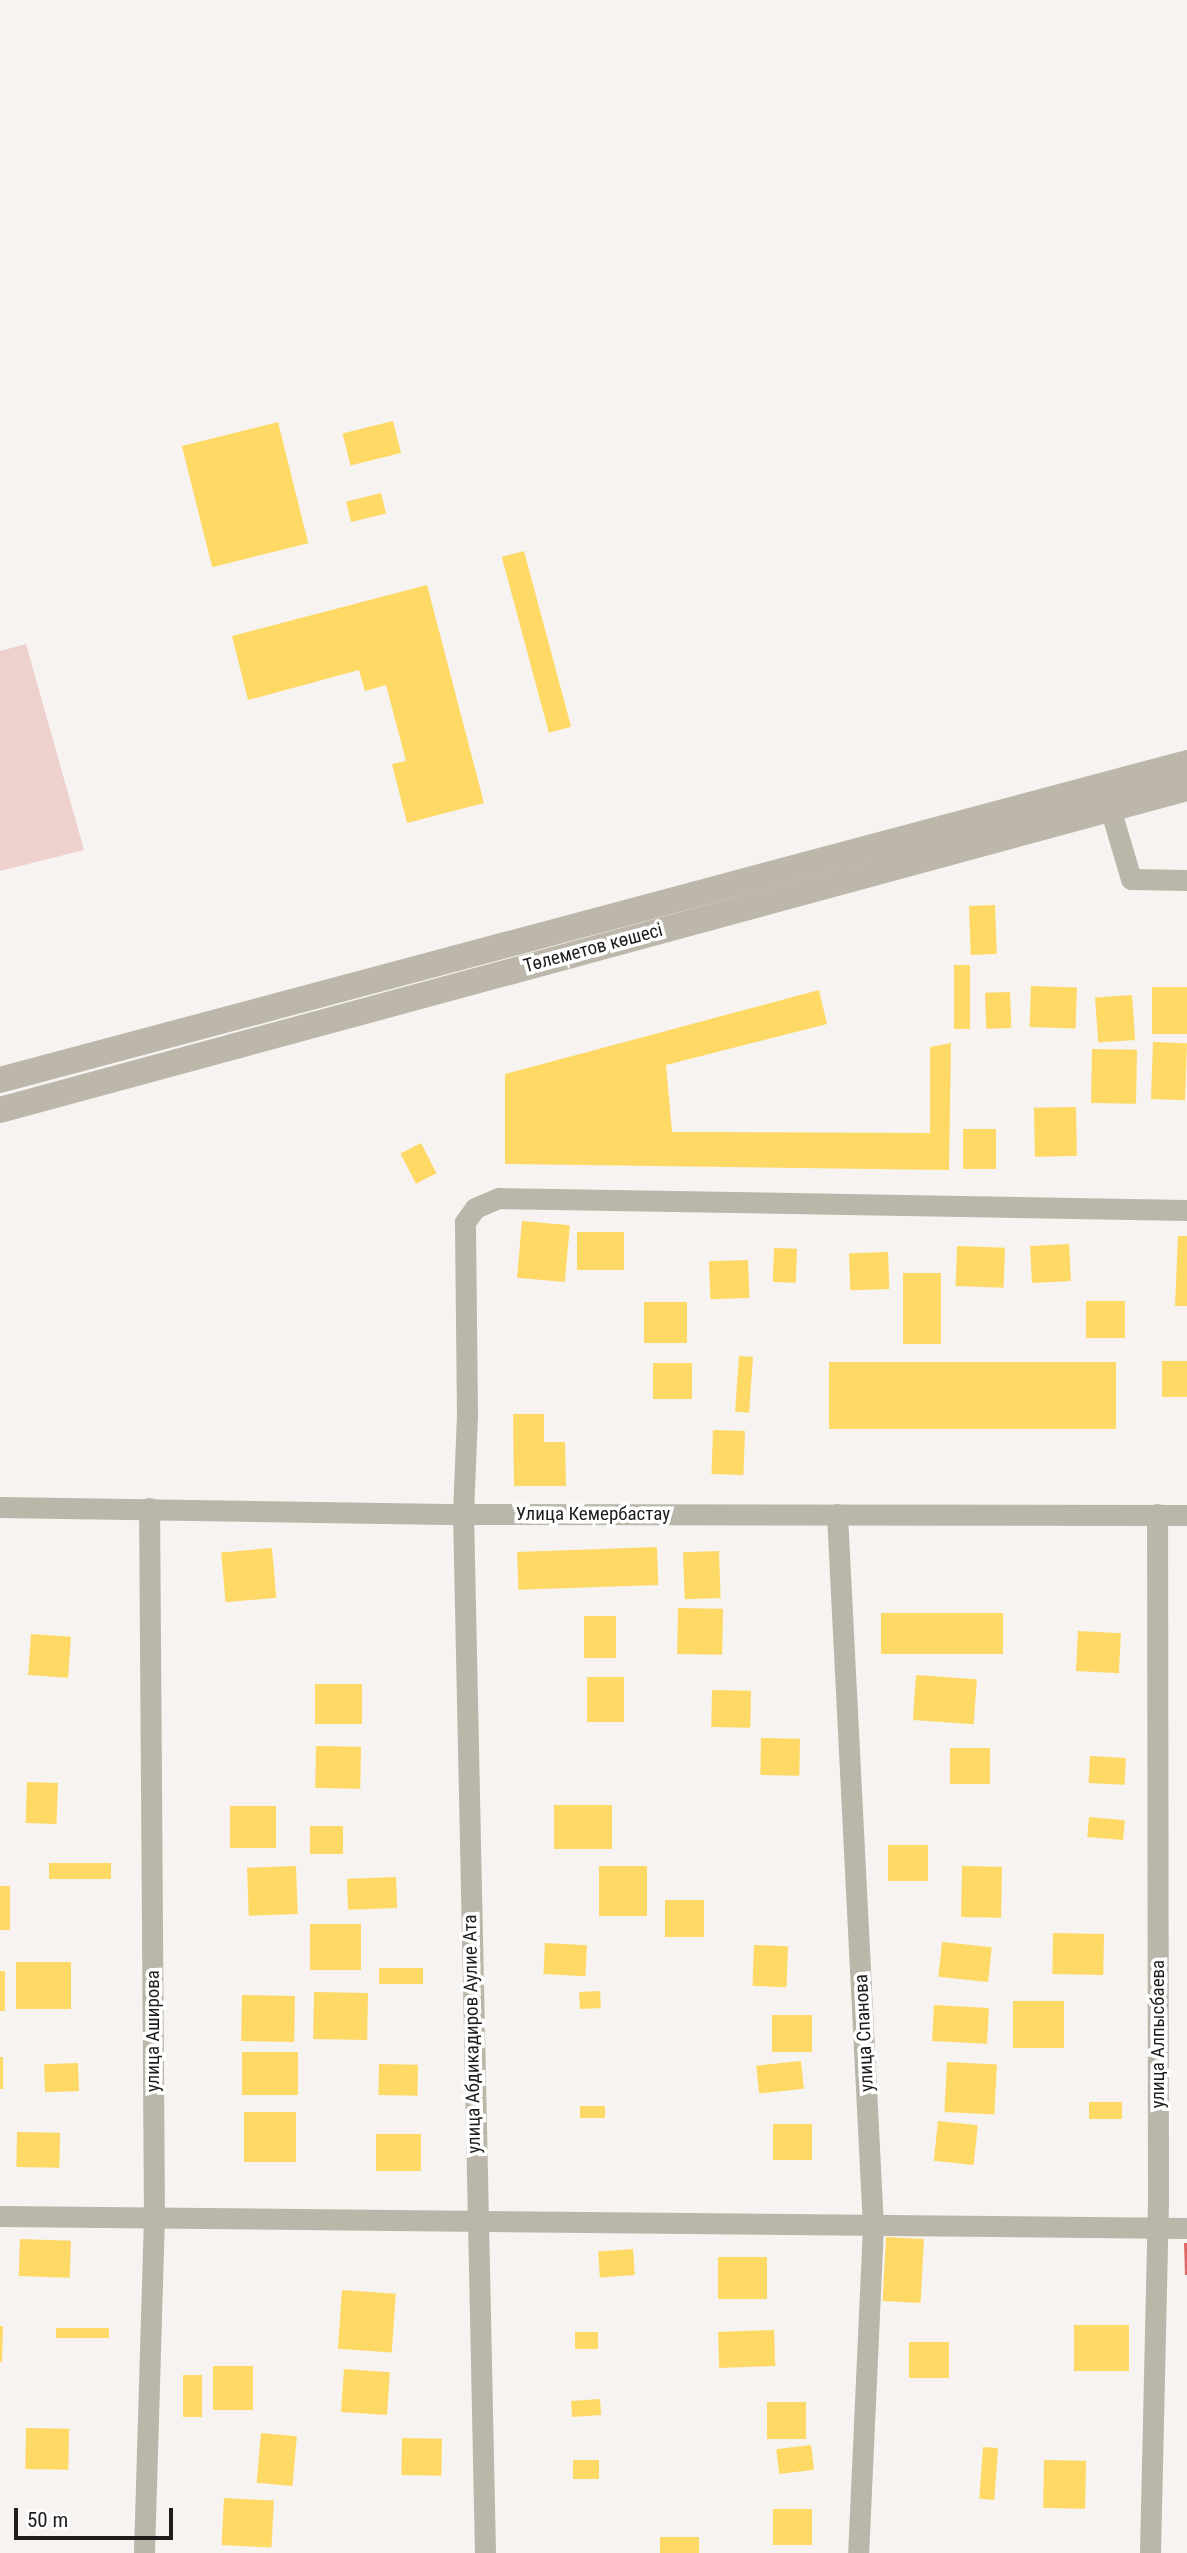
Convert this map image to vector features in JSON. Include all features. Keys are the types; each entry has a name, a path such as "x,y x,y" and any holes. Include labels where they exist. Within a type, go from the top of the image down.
{"main road":[{"name":"Төлеметов көшесі","path":"0,1080 1187,763"},
{"name":"Төлеметов көшесі","path":"0,1110 1187,788"}],"street":[{"path":"1110,808 1131,880 1187,880"},
{"name":"улица Абдикадиров Аулие Ата","path":"485,2553 475,2220 463,1514 467,1416 465,1222 475,1208 499,1198 1187,1210"},
{"name":"Улица Кемербастау","path":"0,1507 463,1514 1187,1515"},
{"name":"улица Аширова","path":"144,2553 154,2216 149,1508"},
{"name":"улица Спанова","path":"837,1514 873,2226 858,2553"},
{"name":"улица Алпысбаева","path":"1150,2553 1158,2228 1157,1514"},
{"path":"0,2216 1187,2228"}],"shaded area":[{"path":"26,644 84,850 0,871 0,651"}],"building: Жильё":[{"path":"393,421 401,453 351,466 343,434"},
{"path":"278,422 308,543 212,567 182,446"},
{"path":"381,493 386,513 351,522 346,502"},
{"path":"524,551 571,727 549,733 502,557"},
{"path":"427,585 484,803 407,823 392,764 406,761 386,685 365,691 359,670 248,700 232,636"},
{"path":"995,905 997,954 971,955 969,906"},
{"path":"954,965 970,965 970,1029 954,1029"},
{"path":"1031,986 1077,988 1076,1029 1030,1027"},
{"path":"1152,987 1187,987 1187,1034 1152,1034"},
{"path":"819,990 827,1024 666,1065 672,1132 930,1133 930,1047 951,1043 949,1170 505,1164 505,1074"},
{"path":"1010,992 1011,1028 986,1029 985,993"},
{"path":"1132,995 1135,1040 1098,1042 1095,998"},
{"path":"1153,1042 1187,1043 1185,1100 1151,1099"},
{"path":"1092,1049 1137,1050 1136,1104 1091,1103"},
{"path":"1076,1107 1077,1156 1035,1157 1034,1108"},
{"path":"963,1129 996,1129 996,1169 963,1169"},
{"path":"421,1143 436,1173 416,1184 401,1153"},
{"path":"522,1221 570,1225 565,1282 517,1278"},
{"path":"577,1232 624,1232 624,1270 577,1270"},
{"path":"1178,1236 1187,1236 1187,1306 1175,1306"},
{"path":"1069,1244 1071,1281 1032,1283 1030,1246"},
{"path":"957,1246 1005,1248 1004,1288 956,1286"},
{"path":"774,1248 797,1249 796,1283 773,1282"},
{"path":"888,1252 889,1289 850,1290 849,1253"},
{"path":"748,1260 749,1298 710,1299 709,1261"},
{"path":"903,1273 941,1273 941,1344 903,1344"},
{"path":"1086,1301 1125,1301 1125,1338 1086,1338"},
{"path":"644,1302 687,1302 687,1343 644,1343"},
{"path":"739,1356 753,1357 749,1413 735,1412"},
{"path":"1162,1361 1187,1361 1187,1397 1162,1397"},
{"path":"829,1362 1116,1362 1116,1429 829,1429"},
{"path":"653,1363 692,1363 692,1399 653,1399"},
{"path":"513,1414 544,1414 544,1442 565,1442 566,1486 514,1486"},
{"path":"713,1430 745,1431 743,1475 711,1474"},
{"path":"657,1547 658,1585 518,1590 517,1552"},
{"path":"272,1548 276,1598 226,1602 221,1552"},
{"path":"719,1551 721,1598 685,1599 683,1552"},
{"path":"678,1608 723,1609 722,1655 677,1654"},
{"path":"881,1613 1003,1613 1003,1654 881,1654"},
{"path":"584,1616 616,1616 616,1658 584,1658"},
{"path":"1078,1631 1121,1633 1119,1673 1076,1671"},
{"path":"31,1634 71,1637 68,1678 28,1675"},
{"path":"916,1675 977,1679 974,1724 913,1720"},
{"path":"587,1677 624,1677 624,1722 587,1722"},
{"path":"315,1684 362,1684 362,1724 315,1724"},
{"path":"712,1690 751,1691 750,1728 711,1727"},
{"path":"761,1738 800,1739 799,1776 760,1775"},
{"path":"316,1746 361,1747 360,1789 315,1788"},
{"path":"950,1748 990,1748 990,1784 950,1784"},
{"path":"1090,1756 1126,1758 1125,1785 1089,1783"},
{"path":"27,1782 58,1783 57,1824 26,1823"},
{"path":"554,1805 612,1805 612,1849 554,1849"},
{"path":"230,1806 276,1806 276,1848 230,1848"},
{"path":"1089,1817 1125,1820 1123,1840 1087,1837"},
{"path":"310,1826 343,1826 343,1854 310,1854"},
{"path":"888,1845 928,1845 928,1881 888,1881"},
{"path":"49,1863 111,1863 111,1879 49,1879"},
{"path":"296,1866 298,1914 249,1916 247,1868"},
{"path":"599,1866 647,1866 647,1916 599,1916"},
{"path":"962,1866 1002,1867 1001,1918 961,1917"},
{"path":"396,1877 397,1908 348,1910 347,1879"},
{"path":"0,1886 10,1886 10,1930 0,1930"},
{"path":"665,1900 704,1900 704,1937 665,1937"},
{"path":"310,1924 361,1924 361,1970 310,1970"},
{"path":"1053,1933 1104,1934 1103,1975 1052,1974"},
{"path":"942,1942 992,1947 988,1982 938,1977"},
{"path":"545,1943 587,1945 585,1976 543,1974"},
{"path":"754,1945 788,1946 787,1987 753,1986"},
{"path":"16,1962 71,1962 71,2009 16,2009"},
{"path":"379,1968 423,1968 423,1984 379,1984"},
{"path":"0,1971 5,1971 5,2011 0,2011"},
{"path":"600,1991 601,2008 580,2009 579,1992"},
{"path":"314,1992 368,1993 367,2040 313,2039"},
{"path":"242,1995 295,1996 294,2042 241,2041"},
{"path":"1013,2001 1064,2001 1064,2048 1013,2048"},
{"path":"934,2005 989,2008 987,2044 932,2041"},
{"path":"772,2015 812,2015 812,2052 772,2052"},
{"path":"242,2052 298,2052 298,2095 242,2095"},
{"path":"0,2057 3,2057 3,2089 0,2089"},
{"path":"801,2061 804,2089 759,2094 756,2066"},
{"path":"947,2062 997,2065 994,2115 944,2112"},
{"path":"78,2063 79,2091 45,2092 44,2064"},
{"path":"379,2064 418,2065 417,2096 378,2095"},
{"path":"1089,2102 1122,2102 1122,2119 1089,2119"},
{"path":"580,2106 605,2106 605,2118 580,2118"},
{"path":"244,2112 296,2112 296,2162 244,2162"},
{"path":"938,2121 978,2125 974,2165 934,2161"},
{"path":"773,2124 812,2124 812,2160 773,2160"},
{"path":"17,2132 60,2133 59,2168 16,2167"},
{"path":"376,2134 421,2134 421,2171 376,2171"},
{"path":"886,2237 924,2239 921,2303 883,2301"},
{"path":"20,2239 71,2241 70,2278 19,2276"},
{"path":"633,2249 635,2275 600,2277 598,2251"},
{"path":"718,2257 767,2257 767,2299 718,2299"},
{"path":"342,2290 396,2294 392,2353 338,2349"},
{"path":"1074,2325 1129,2325 1129,2371 1074,2371"},
{"path":"0,2326 3,2326 2,2362 0,2362"},
{"path":"56,2328 109,2328 109,2338 56,2338"},
{"path":"774,2330 775,2366 719,2368 718,2332"},
{"path":"575,2332 598,2332 598,2349 575,2349"},
{"path":"909,2342 949,2342 949,2378 909,2378"},
{"path":"213,2366 253,2366 253,2410 213,2410"},
{"path":"344,2369 390,2372 387,2415 341,2412"},
{"path":"183,2375 202,2375 202,2417 183,2417"},
{"path":"600,2399 601,2415 572,2417 571,2401"},
{"path":"767,2402 806,2402 806,2439 767,2439"},
{"path":"26,2428 69,2429 68,2470 25,2469"},
{"path":"261,2433 297,2436 293,2486 257,2483"},
{"path":"402,2438 442,2439 441,2476 401,2475"},
{"path":"811,2445 814,2470 779,2474 776,2449"},
{"path":"983,2447 998,2448 994,2500 979,2499"},
{"path":"573,2460 599,2460 599,2479 573,2479"},
{"path":"1044,2460 1086,2461 1085,2509 1043,2508"},
{"path":"224,2498 274,2501 271,2548 222,2545"},
{"path":"773,2509 812,2509 812,2545 773,2545"},
{"path":"660,2537 699,2537 699,2553 660,2553"}],"building: Торговля":[{"path":"1184,2243 1187,2243 1187,2275 1185,2275"}]}
